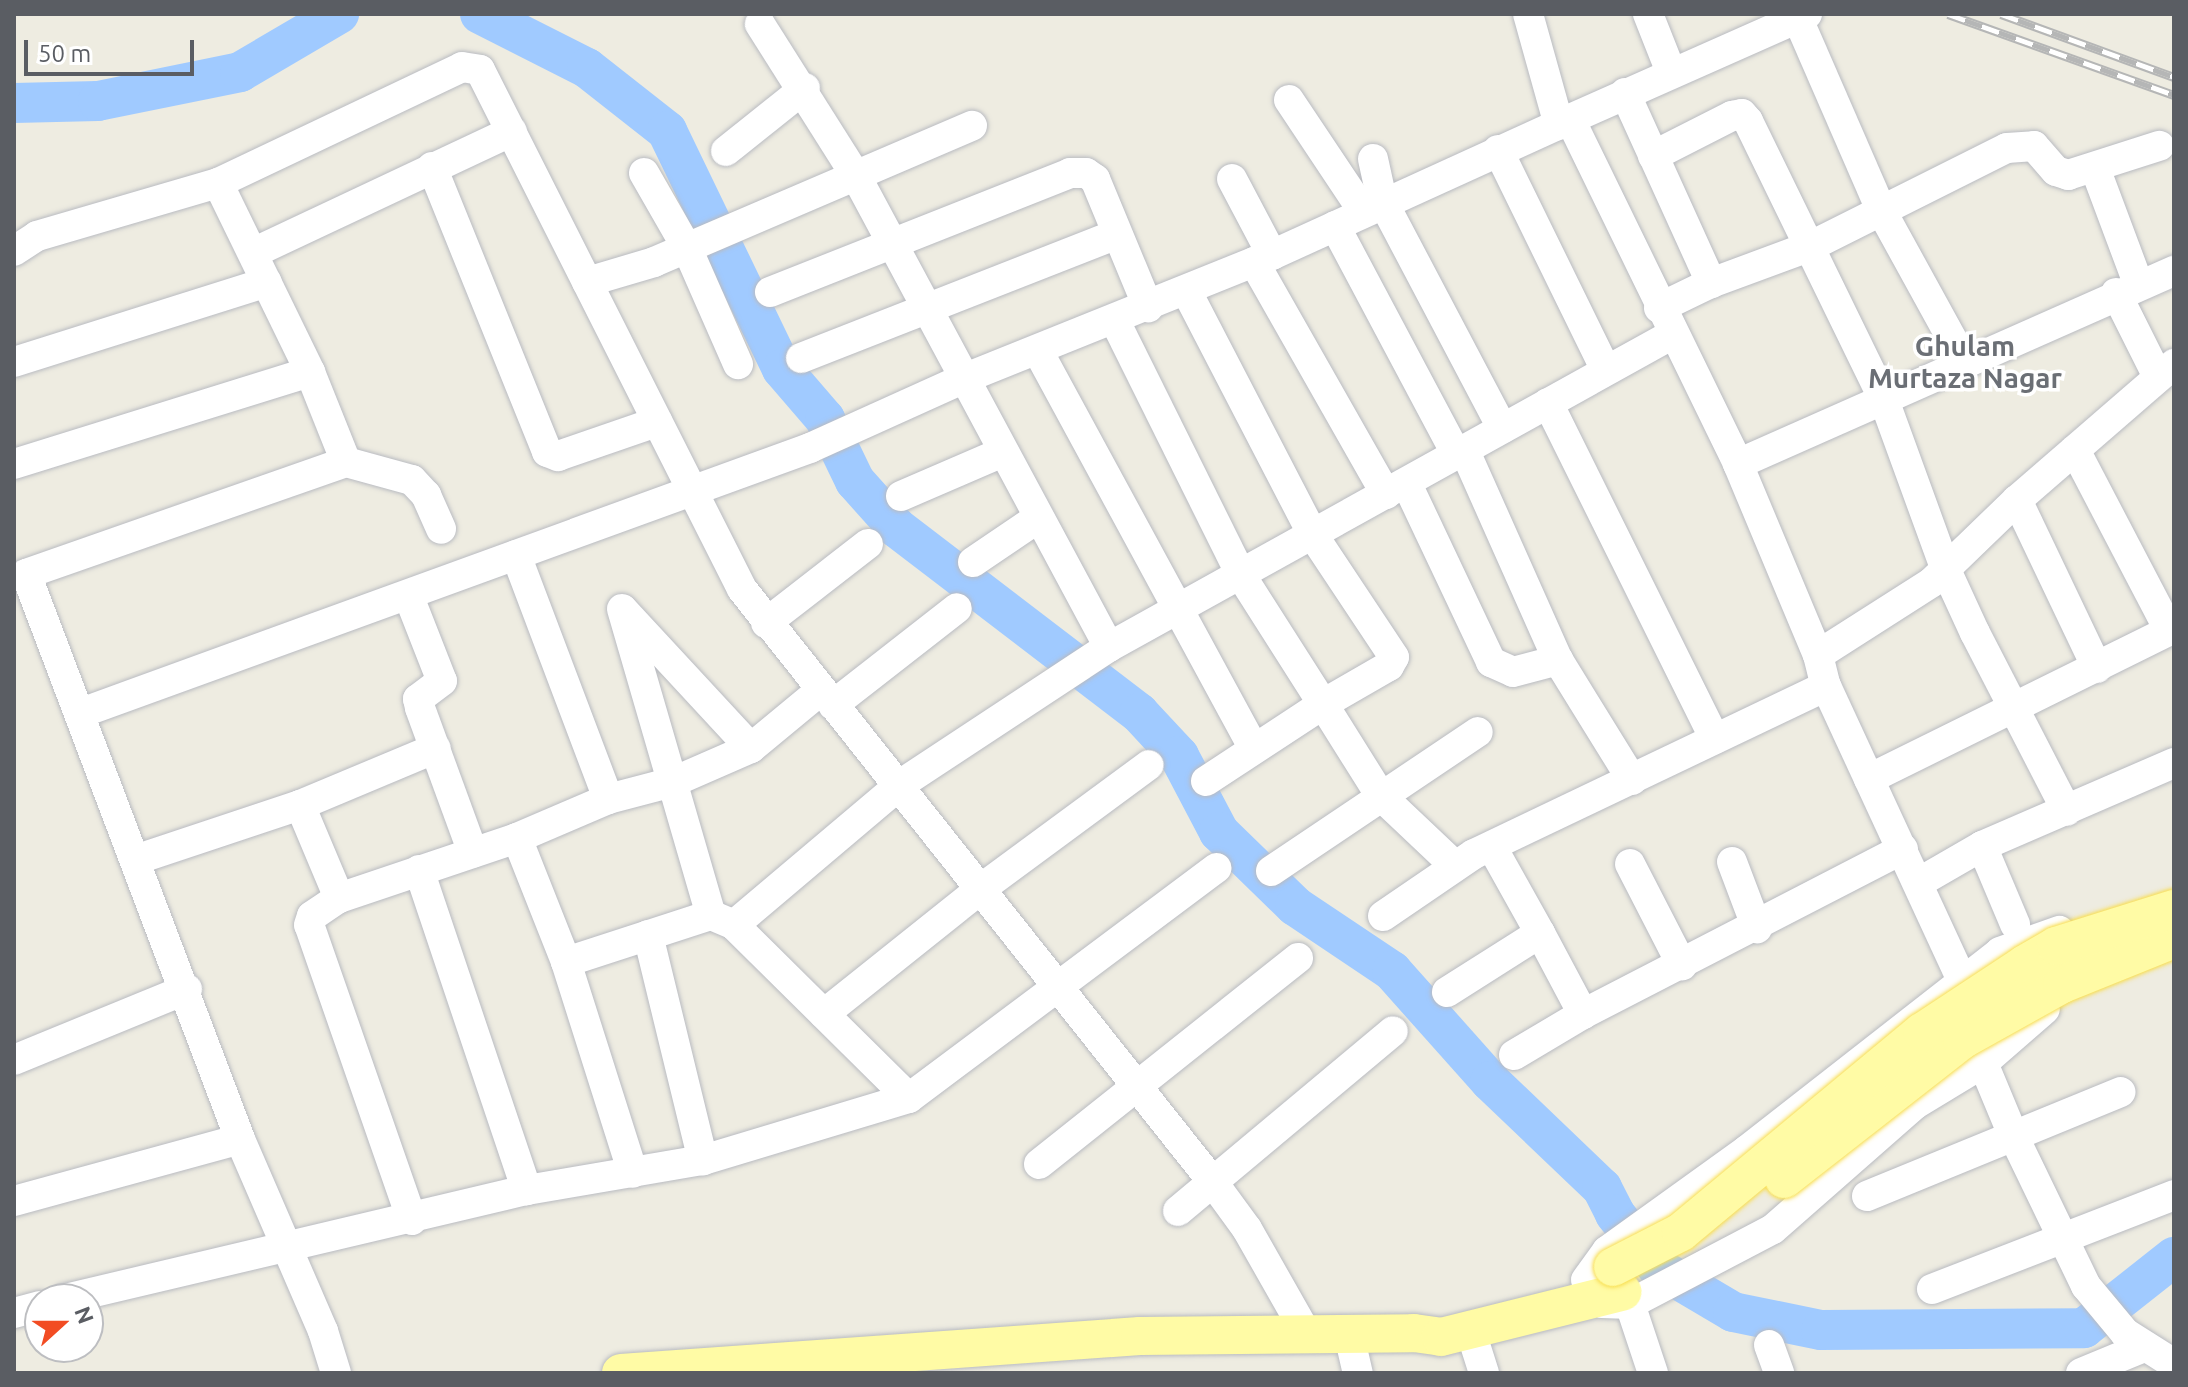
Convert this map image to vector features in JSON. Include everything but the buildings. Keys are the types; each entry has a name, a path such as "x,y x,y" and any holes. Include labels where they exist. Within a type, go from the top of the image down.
{"main road":[{"path":"1414,1333 1435,1318 1613,1285 1922,1032 2056,946 2174,909"},
{"path":"621,1373 744,1370 1140,1336 1414,1333 1441,1337 1471,1332 1613,1285 1700,1244 1962,1040 2062,984 2174,939"}],"street":[{"path":"1528,14 1564,122 1738,464 1818,655 1826,686 1962,981 1983,1063 2013,1135 2086,1286 2134,1340 2174,1364"},
{"path":"1648,14 1671,72"},
{"path":"81,713 409,597 810,448 963,379 1115,321 1263,259 1372,206 1803,16 1881,210 1965,363"},
{"path":"760,24 805,88 930,310 963,379 1038,518 1101,654"},
{"path":"14,251 37,236 218,183 462,67 480,70 695,492 724,557 766,623 901,784 1057,988 1212,1181 1247,1229 1306,1333"},
{"path":"726,151 805,88"},
{"path":"1625,93 1711,283"},
{"path":"1289,100 1372,206 1502,428"},
{"path":"1653,156 1742,114 1811,246 1884,400 1946,570 2067,811"},
{"path":"587,282 700,242 972,126"},
{"path":"253,253 512,131"},
{"path":"566,962 648,935 722,920 901,784 1053,684 1606,370 1711,283 1811,246 2021,143 2034,146 2056,171 2068,175 2159,146"},
{"path":"1498,150 1606,370"},
{"path":"1372,206 1373,159"},
{"path":"432,167 547,452 558,456 657,422"},
{"path":"1818,655 1946,570 2017,500 2166,370 2127,288 2095,168"},
{"path":"644,173 700,242 738,364"},
{"path":"770,292 1070,173 1086,173 1095,179 1115,235 1148,307"},
{"path":"1232,179 1263,259 1397,489 1491,662 1513,672 1558,660"},
{"path":"218,183 310,372 346,462"},
{"path":"1335,226 1460,452 1558,660 1632,780"},
{"path":"801,358 1115,235"},
{"path":"1738,464 2127,288 2174,271"},
{"path":"14,362 267,282"},
{"path":"1187,292 1313,535 1394,657 1389,666 1323,704 1206,781"},
{"path":"1115,321 1242,577 1380,795 1455,866"},
{"path":"1038,351 1254,748"},
{"path":"14,464 310,372"},
{"path":"1548,403 1715,739"},
{"path":"1869,779 2171,629 2075,450"},
{"path":"901,496 1003,452"},
{"path":"336,1373 240,1139 187,989 81,713 18,570 346,462 412,480 426,495 441,529"},
{"path":"2017,500 2097,668"},
{"path":"973,562 1038,518"},
{"path":"766,623 868,544"},
{"path":"516,555 608,799"},
{"path":"409,597 442,681 418,699 473,853"},
{"path":"412,1220 309,925 312,916 339,898 517,838 608,799 673,782 751,748 957,608"},
{"path":"751,748 622,609 673,782 722,920 909,1098"},
{"path":"1383,916 1455,866 1826,686"},
{"path":"1271,871 1478,732"},
{"path":"135,860 300,805 436,748"},
{"path":"1918,883 1982,846 2174,763"},
{"path":"824,1014 982,888 1149,765"},
{"path":"300,805 339,898"},
{"path":"517,838 566,962 633,1173"},
{"path":"1982,846 2015,924"},
{"path":"1492,847 1583,1014"},
{"path":"1514,1055 1583,1014 1757,928 1903,849"},
{"path":"1732,862 1757,928"},
{"path":"1630,864 1682,965"},
{"path":"104,1290 412,1220 527,1190 703,1160 909,1098 1217,868"},
{"path":"419,870 527,1190"},
{"path":"1613,1285 1669,1206 2000,952 2174,891"},
{"path":"1447,992 1540,933"},
{"path":"648,935 703,1160"},
{"path":"1613,1285 1711,1262 1773,1229 1914,1105 1983,1063 2051,1004 2174,953"},
{"path":"1039,1164 1298,958"},
{"path":"14,1060 187,989"},
{"path":"1178,1211 1393,1031"},
{"path":"1867,1196 2121,1092"},
{"path":"14,1201 240,1139"},
{"path":"1932,1289 2174,1195"},
{"path":"1613,1285 1653,1373"},
{"path":"1471,1332 1484,1373"},
{"path":"1349,1335 1358,1373"},
{"path":"2081,1373 2134,1340"}],"waterway":[{"path":"14,103 98,101 240,72 339,14"},
{"path":"480,14 587,68 667,131 782,369 825,419 855,481 897,528 1139,713 1179,756 1219,832 1295,906 1392,971 1490,1081 1602,1188 1615,1214 1657,1267 1733,1312 1821,1330 2084,1328 2174,1257"}],"railway":[{"path":"1948,14 2174,95"},
{"path":"2001,14 2174,77"}],"district":[{"name":"Ghulam Murtaza Nagar","path":"1965,362"}]}
